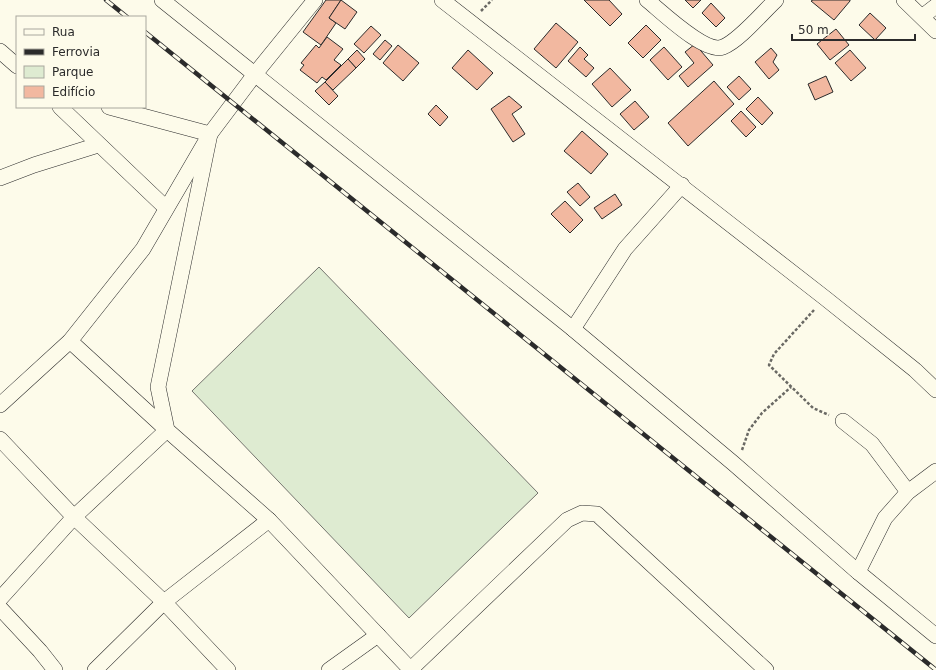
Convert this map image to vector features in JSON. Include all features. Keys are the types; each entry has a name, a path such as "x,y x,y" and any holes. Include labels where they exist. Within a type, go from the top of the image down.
{"street":[{"path":"162,0 573,329 734,463 858,572 936,636"},
{"path":"0,405 70,341 143,249 210,134 255,74 315,0"},
{"path":"442,0 556,90 682,185 826,298 915,370 936,390"},
{"path":"647,0 701,43 715,48 723,47 734,40 776,0"},
{"path":"904,0 923,16 936,31"},
{"path":"923,16 936,6"},
{"path":"0,51 16,65"},
{"path":"61,108 98,145 166,208"},
{"path":"113,108 210,134"},
{"path":"167,430 158,387 210,134"},
{"path":"0,178 34,165 98,145"},
{"path":"573,329 625,249 682,185"},
{"path":"70,341 167,430 269,520 411,670 567,520 582,513 597,514 766,670"},
{"path":"843,421 872,444 908,492"},
{"path":"0,599 74,517 167,430"},
{"path":"0,439 74,517 164,602 228,670"},
{"path":"858,572 885,518 908,492 936,471"},
{"path":"95,670 164,602 269,520"},
{"path":"0,608 40,651 55,670"},
{"path":"329,670 378,635"}],"path":[{"path":"826,298 782,344 774,354 769,365 813,408 843,421"},
{"path":"734,463 743,449 749,430 762,413 791,388"}],"green space":[{"path":"319,267 538,493 409,618 192,391"}],"building":[{"path":"326,0 341,0 329,18 336,23 321,45 303,32"},
{"path":"341,0 357,12 345,29 329,18"},
{"path":"584,0 609,0 622,14 610,26"},
{"path":"685,0 701,0 693,8"},
{"path":"811,1 850,1 834,20"},
{"path":"711,3 725,18 716,27 702,13"},
{"path":"870,13 886,28 875,40 859,25"},
{"path":"556,23 578,42 556,68 534,49"},
{"path":"646,25 661,40 643,58 628,43"},
{"path":"371,26 381,35 364,53 354,44"},
{"path":"836,29 849,45 830,60 817,44"},
{"path":"327,37 343,49 334,60 341,65 326,80 322,77 317,83 300,70 304,65 301,63 316,45 319,48"},
{"path":"385,40 392,46 380,60 373,54"},
{"path":"695,44 713,65 688,87 679,76 694,63 685,52"},
{"path":"398,45 419,63 403,81 383,63"},
{"path":"580,47 588,55 584,59 594,68 586,77 568,61"},
{"path":"664,47 682,67 668,80 650,60"},
{"path":"771,48 777,55 773,62 779,70 769,79 755,62"},
{"path":"357,50 365,59 356,68 348,59"},
{"path":"468,50 493,73 477,90 452,68"},
{"path":"850,50 866,68 851,81 835,63"},
{"path":"348,59 356,68 333,90 325,82"},
{"path":"610,68 631,90 612,107 592,84"},
{"path":"739,76 751,89 739,100 727,87"},
{"path":"826,76 833,92 815,100 808,84"},
{"path":"714,81 734,104 688,146 668,123"},
{"path":"325,82 338,96 329,105 315,91"},
{"path":"509,96 522,107 512,114 525,134 513,142 491,109"},
{"path":"758,97 773,113 762,125 746,109"},
{"path":"635,101 649,117 634,130 620,114"},
{"path":"436,105 448,117 440,126 428,114"},
{"path":"741,111 756,127 746,137 731,121"},
{"path":"582,131 608,154 591,174 564,151"},
{"path":"578,183 590,197 580,206 567,192"},
{"path":"615,194 622,205 602,219 594,208"},
{"path":"565,201 583,220 570,233 551,214"}],"railway":[{"path":"106,0 126,16"},
{"path":"146,33 936,670"}]}
